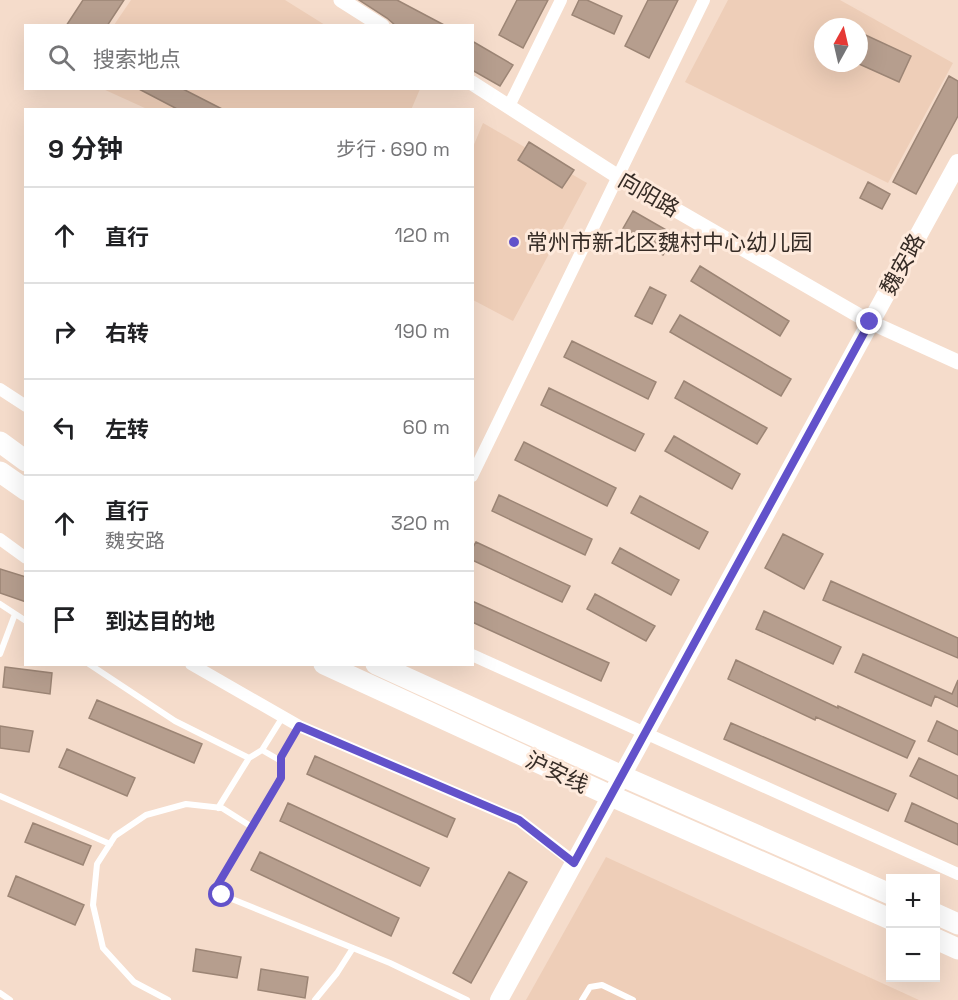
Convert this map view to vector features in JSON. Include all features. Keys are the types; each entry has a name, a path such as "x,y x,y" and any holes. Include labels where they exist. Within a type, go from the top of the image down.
{"highway":[{"path":"0,442 24,460"},
{"path":"0,472 24,489"},
{"name":"沪安线","path":"328,666 611,796 886,917"},
{"name":"沪安线","path":"380,666 622,776 886,892"},
{"path":"940,916 958,924"},
{"path":"940,941 958,949"}],"main road":[{"name":"魏安路","path":"499,1000 958,162"}],"street":[{"path":"341,0 379,24"},
{"path":"509,106 561,0"},
{"path":"474,472 704,0"},
{"name":"向阳路","path":"474,84 617,176 870,322 958,362"},
{"path":"0,389 24,405"},
{"path":"0,539 24,557"},
{"path":"474,657 958,874"},
{"path":"194,666 282,718 519,820 574,863"}],"lane":[{"path":"0,604 24,620"},
{"path":"0,654 15,614"},
{"path":"0,626 9,630"},
{"path":"92,666 175,721 249,758"},
{"path":"218,808 249,758 262,750 282,718"},
{"path":"299,726 281,757 281,778 217,886 222,895 390,963 467,1000"},
{"path":"262,750 281,761"},
{"path":"0,796 110,844"},
{"path":"168,1000 134,982 103,948 93,905 97,864 115,836 146,815 186,804 218,808 252,827"},
{"path":"315,1000 337,973 353,948"},
{"path":"582,1000 590,987 603,985 633,1000"},
{"path":"0,993 10,1000"}],"shaded area":[{"path":"131,0 285,0 323,24 115,24"},
{"path":"728,0 840,0 953,63 888,183 685,82"},
{"path":"105,90 420,90 412,108 145,108"},
{"name":"常州市新北区魏村中心幼儿园","path":"483,123 587,183 513,321 474,301 474,145"},
{"path":"606,857 919,1000 526,1000"}],"building":[{"path":"83,0 124,0 108,24 67,24"},
{"path":"359,0 397,0 442,24 394,24"},
{"path":"517,0 548,0 523,48 499,35"},
{"path":"579,0 587,0 622,16 614,34 572,15"},
{"path":"648,0 678,0 649,58 625,46"},
{"path":"868,36 911,56 899,82 868,68"},
{"path":"474,42 513,65 500,86 474,71"},
{"path":"949,76 958,81 958,116 916,194 893,182"},
{"path":"141,90 185,90 220,108 175,108"},
{"path":"529,142 574,170 562,188 518,160"},
{"path":"868,182 890,194 882,209 860,198"},
{"path":"633,211 675,235 663,255 621,232"},
{"path":"700,266 789,321 780,336 691,281"},
{"path":"650,287 666,295 652,324 635,316"},
{"path":"680,315 791,379 781,396 670,332"},
{"path":"572,341 656,382 648,399 564,357"},
{"path":"684,381 767,428 757,444 675,398"},
{"path":"549,388 644,434 635,451 541,405"},
{"path":"674,436 740,474 732,489 665,451"},
{"path":"524,442 616,488 607,506 515,460"},
{"path":"499,495 592,539 585,555 492,511"},
{"path":"640,496 708,532 699,549 631,513"},
{"path":"783,534 823,554 804,589 765,568"},
{"path":"476,542 570,586 562,602 474,561"},
{"path":"620,548 679,580 671,595 612,563"},
{"path":"0,569 24,576 24,601 0,593"},
{"path":"831,581 958,638 958,658 823,600"},
{"path":"595,594 655,626 646,641 587,609"},
{"path":"474,602 609,663 601,681 474,623"},
{"path":"764,611 841,647 833,664 756,629"},
{"path":"863,654 952,694 958,680 958,707 935,696 931,706 855,672"},
{"path":"736,660 915,741 907,758 816,717 815,720 728,679"},
{"path":"5,667 52,673 50,694 3,687"},
{"path":"97,700 202,744 194,763 89,718"},
{"path":"937,721 958,731 958,755 928,741"},
{"path":"731,723 896,794 888,811 724,739"},
{"path":"0,726 33,731 29,752 0,748"},
{"path":"67,749 135,778 127,796 59,767"},
{"path":"315,756 455,819 447,837 307,774"},
{"path":"919,758 958,776 958,799 910,776"},
{"path":"288,803 429,868 420,886 280,821"},
{"path":"912,803 958,824 958,845 905,821"},
{"path":"33,823 91,846 83,865 25,842"},
{"path":"260,852 399,918 391,936 251,870"},
{"path":"509,872 527,882 471,983 453,973"},
{"path":"16,876 84,905 75,925 8,896"},
{"path":"196,949 241,957 237,978 193,971"},
{"path":"261,969 308,977 305,998 258,990"}],"place":[{"name":"常州市新北区魏村中心幼儿园","path":"514,242"}],"route":[{"path":"222,895 217,886 281,778 281,757 299,726 519,820 574,863 870,322"}]}
